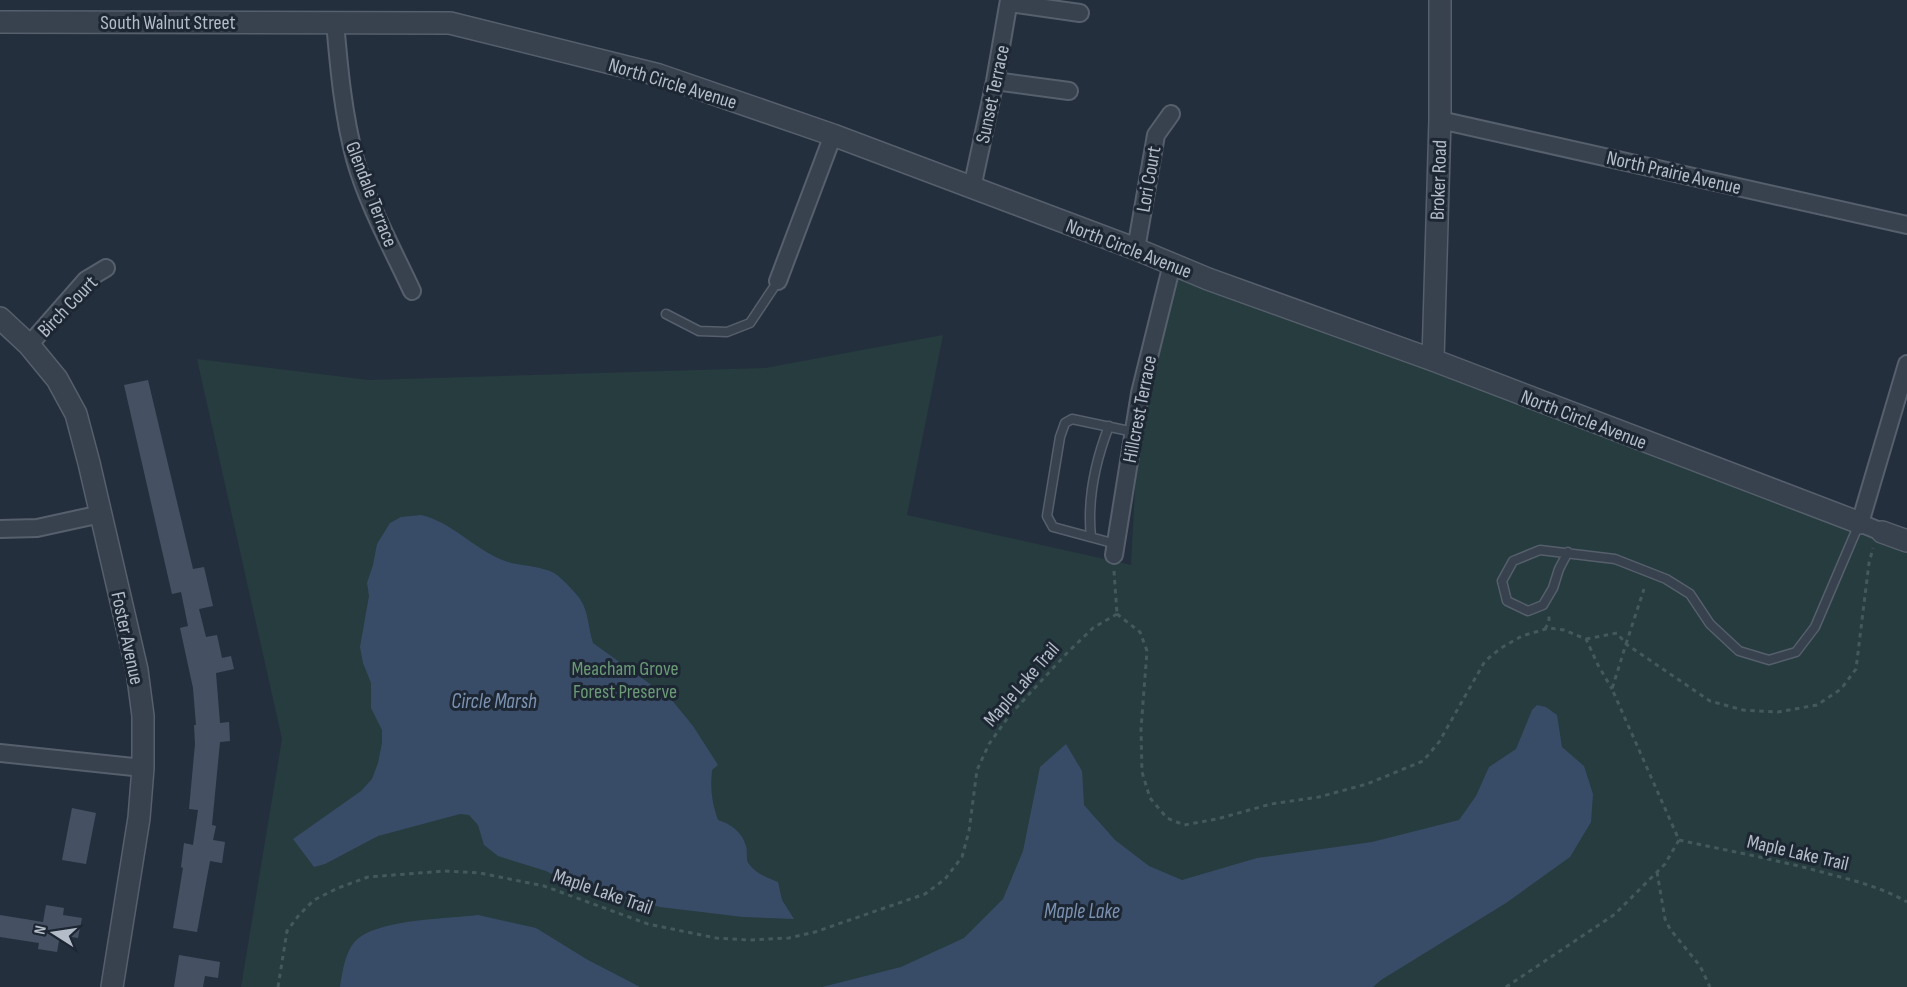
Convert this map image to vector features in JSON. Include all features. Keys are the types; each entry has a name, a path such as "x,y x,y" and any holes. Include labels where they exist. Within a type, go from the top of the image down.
{"street":[{"name":"Broker Road","path":"1432,360 1440,120 1440,0"},
{"path":"1009,1 1080,13"},
{"name":"Sunset Terrace","path":"972,188 996,81 1009,1"},
{"name":"South Walnut Street","path":"0,22 335,22"},
{"name":"North Circle Avenue","path":"335,22 450,23 659,75 832,135 1860,523 1879,536 1907,542"},
{"name":"Glendale Terrace","path":"335,22 347,127 356,161 372,204 412,291"},
{"path":"996,81 1069,91"},
{"name":"Lori Court","path":"1136,249 1156,135 1171,114"},
{"name":"North Prairie Avenue","path":"1440,120 1907,225"},
{"path":"778,281 832,135"},
{"name":"Hillcrest Terrace","path":"1115,550 1150,347 1172,264"},
{"name":"Birch Court","path":"29,345 86,279 106,268"},
{"name":"Foster Avenue","path":"0,318 29,345 57,379 76,414 137,670 143,717 143,768 139,818 112,987"},
{"path":"1860,523 1907,364"},
{"path":"0,529 37,528 101,514"},
{"path":"0,753 143,768"}],"lane":[{"path":"666,314 699,331 727,332 750,323 778,281"},
{"path":"1115,550 1091,537 1053,527 1047,516 1053,475 1060,437 1065,423 1072,419 1134,432"},
{"path":"1091,537 1089,513 1093,480 1097,456 1109,426"},
{"path":"1568,552 1543,605 1528,611 1507,601 1502,581 1513,561 1540,550 1568,552 1615,559 1666,579 1690,594 1710,624 1740,651 1769,660 1796,652 1815,627 1860,523"}],"path":[{"path":"1115,550 1114,594 1117,614 1140,632 1148,651 1141,729 1142,772 1150,798 1167,818 1184,825 1218,819 1271,804 1319,797 1367,784 1423,761 1439,742 1485,661 1501,648 1522,636 1549,628 1564,630 1586,639 1617,633 1626,644 1710,701 1743,710 1778,712 1817,705 1841,689 1856,669 1869,563 1879,536"},
{"path":"1612,689 1644,589"},
{"name":"Maple Lake Trail","path":"278,987 287,932 299,915 314,900 338,888 368,878 445,871 480,873 544,886 648,924 716,938 748,940 789,938 815,932 925,894 945,879 962,857 969,831 977,770 989,744 1009,716 1066,654 1093,628 1117,614"},
{"path":"1506,987 1616,914 1665,864 1679,840 1612,689 1586,639"},
{"name":"Maple Lake Trail","path":"1679,840 1804,867 1860,882 1891,893 1907,902"},
{"path":"1657,871 1665,919 1670,929 1700,966 1710,987"}],"green space":[{"name":"Meacham Grove Forest Preserve","path":"1172,264 1907,542 1907,987 241,987 282,739 197,359 369,380 765,368 943,335 907,515 1131,565 1140,393"}],"water":[{"name":"Circle Marsh","path":"421,515 443,524 505,561 554,573 572,589 585,609 593,643 671,699 693,726 718,765 712,770 711,783 718,820 732,826 742,837 748,862 752,867 762,875 778,882 782,900 794,919 743,917 660,907 573,885 546,871 498,856 484,845 478,825 469,815 460,814 378,836 325,864 314,867 293,839 361,791 372,779 382,743 382,730 371,708 371,683 363,663 360,647 369,596 367,583 377,544 390,523 401,517"},
{"name":"Maple Lake","path":"1537,705 1546,707 1557,715 1562,747 1584,766 1593,794 1591,822 1570,857 1506,903 1373,987 822,987 901,967 964,938 1003,899 1023,851 1040,767 1066,744 1082,771 1084,805 1115,840 1149,866 1182,880 1257,858 1372,842 1459,820 1476,796 1489,767 1516,749 1532,710"},
{"path":"478,915 536,928 588,960 640,987 340,987 351,947 360,937 371,931 400,923"}],"building":[{"path":"148,380 193,569 204,567 213,606 199,609 206,637 217,635 222,658 231,656 234,669 216,673 220,723 229,722 230,741 220,742 212,825 216,826 213,840 225,842 222,863 210,861 197,932 173,928 183,868 181,867 184,843 193,845 198,810 189,809 195,744 194,725 196,725 193,688 180,628 188,626 181,592 172,594 124,385"},
{"path":"72,808 96,813 86,864 62,860"},
{"path":"46,905 64,908 63,915 82,918 78,938 60,935 57,952 38,949 39,943 0,937 0,915 43,922"},
{"path":"179,955 220,962 218,978 205,976 203,987 174,987"}]}
